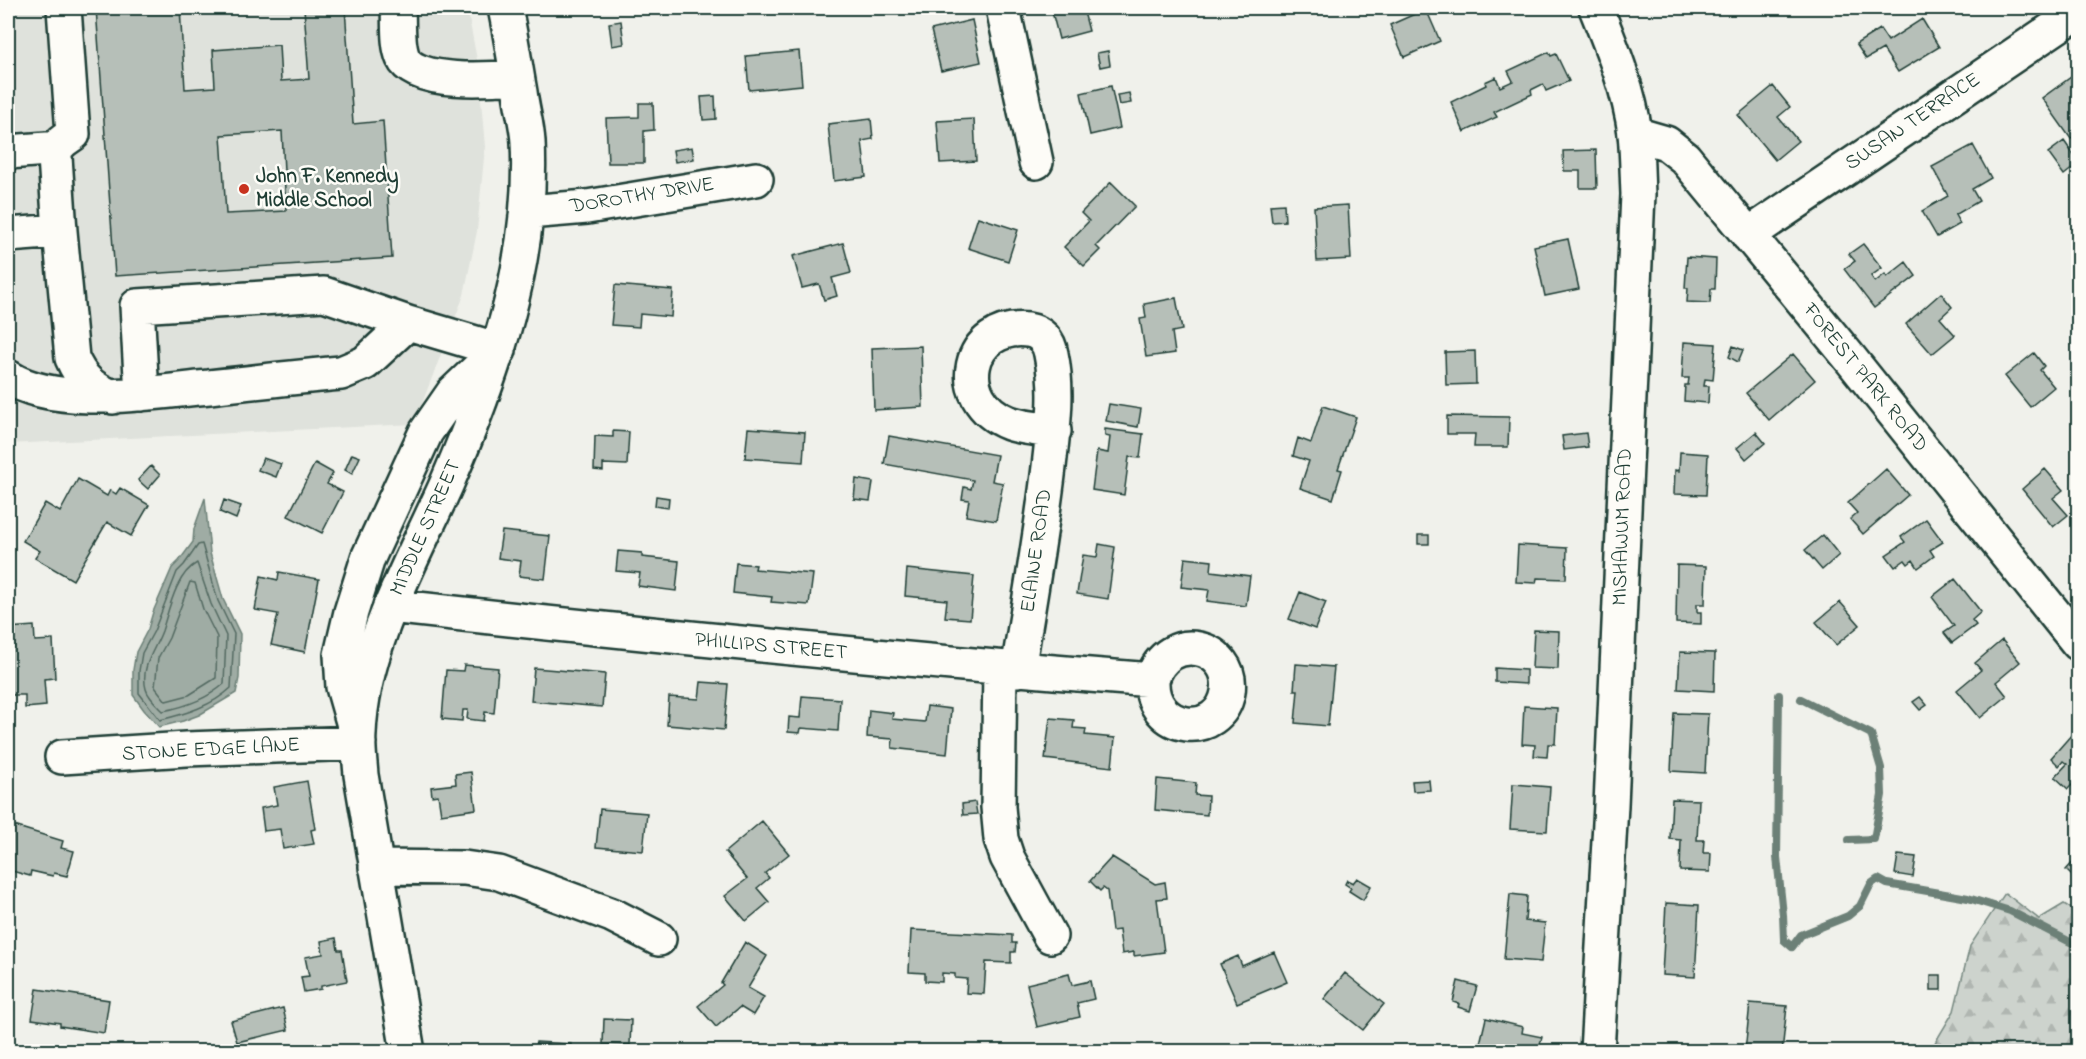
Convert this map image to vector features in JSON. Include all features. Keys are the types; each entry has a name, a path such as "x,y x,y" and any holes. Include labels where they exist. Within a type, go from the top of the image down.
{"street":[{"path":"52,152 73,135 64,8"},
{"path":"398,8 402,55 412,69 424,74 479,80 517,77"},
{"name":"MIDDLE STREET","path":"408,1052 361,775 359,743 362,707 367,681 390,606 467,436 499,350 522,255 528,212 528,140 505,8"},
{"path":"1003,8 1036,162"},
{"name":"MISHAWUM ROAD","path":"1596,8 1622,77 1635,134 1638,194 1597,1052"},
{"name":"SUSAN TERRACE","path":"1749,235 2079,12"},
{"name":"FOREST PARK ROAD","path":"1635,134 1666,143 1679,152 1849,357 2079,643"},
{"path":"8,152 44,149 52,152 56,160 72,358 87,383 98,391 128,395"},
{"name":"DOROTHY DRIVE","path":"528,212 587,207 756,179"},
{"path":"8,235 60,231"},
{"path":"128,395 137,306 324,294 408,323 499,350"},
{"path":"8,377 26,387 42,392 128,395 341,373 364,363 408,323"},
{"path":"359,743 343,687 341,655 351,612 368,558 418,446 435,419 453,393 499,350"},
{"name":"ELAINE ROAD","path":"1050,936 1007,857 999,832 998,771 1009,669 1043,521 1054,431"},
{"name":"PHILLIPS STREET","path":"390,606 637,634 1152,680"},
{"name":"STONE EDGE LANE","path":"62,757 186,749 359,743"},
{"path":"376,867 464,868 499,873 612,915 659,939"}],"shaded area":[{"name":"John F. Kennedy Middle School","path":"8,8 467,8 478,65 485,147 477,231 464,295 414,424 8,444"}],"green space":[{"path":"2005,893 2039,919 2064,904 2078,913 2078,1051 1930,1051 1954,1011 1970,946"}],"water":[{"path":"205,498 210,553 223,599 240,634 239,678 236,693 199,715 159,727 133,695 136,652 148,629 172,568 193,542 194,529"}],"building":[{"path":"96,8 180,8 185,89 215,87 213,50 279,45 281,81 309,79 304,8 345,8 353,124 383,121 392,258 115,276","holes":["282,131 286,211 226,214 221,135"]},
{"path":"1051,8 1083,8 1089,31 1059,39"},
{"path":"1426,9 1440,41 1404,57 1390,25"},
{"path":"1922,19 1939,47 1898,72 1883,49 1866,59 1856,44 1880,29 1888,41"},
{"path":"972,20 981,62 941,71 931,30"},
{"path":"621,21 624,44 612,46 609,23"},
{"path":"799,51 802,85 749,90 746,56"},
{"path":"1108,51 1110,65 1100,67 1097,53"},
{"path":"1549,52 1551,56 1556,54 1569,81 1546,91 1543,84 1531,90 1532,94 1494,112 1497,117 1464,132 1451,102 1486,85 1485,82 1496,77 1500,87 1513,81 1508,71"},
{"path":"2078,72 2078,134 2071,139 2042,98"},
{"path":"1111,86 1120,128 1090,135 1081,93"},
{"path":"1773,86 1790,107 1778,117 1798,141 1775,160 1738,115"},
{"path":"1129,93 1131,103 1119,105 1117,95"},
{"path":"715,96 716,119 703,120 701,97"},
{"path":"639,103 653,103 654,130 644,131 644,163 608,163 606,118 639,117"},
{"path":"871,119 873,139 862,141 866,177 834,181 828,124"},
{"path":"974,119 976,161 940,163 937,121"},
{"path":"2064,141 2078,164 2064,175 2048,153"},
{"path":"1973,145 1991,178 1972,189 1979,201 1955,215 1960,224 1937,237 1922,211 1948,196 1932,167"},
{"path":"692,147 694,159 675,162 673,150"},
{"path":"1596,150 1597,188 1580,188 1580,171 1564,171 1563,151"},
{"path":"1111,182 1135,206 1096,246 1100,250 1084,266 1064,247 1089,221 1081,213"},
{"path":"1284,204 1285,221 1272,222 1270,205"},
{"path":"1348,205 1351,259 1317,261 1314,207"},
{"path":"978,217 1018,230 1008,261 968,248"},
{"path":"1568,239 1579,289 1545,296 1534,246"},
{"path":"843,243 851,273 832,278 837,296 824,300 819,284 802,288 793,256"},
{"path":"1863,244 1882,268 1871,276 1875,282 1885,274 1887,277 1906,262 1916,276 1874,308 1844,269 1855,261 1849,254"},
{"path":"1687,257 1716,259 1715,289 1711,289 1710,303 1687,302 1688,288 1685,288"},
{"path":"615,285 673,290 671,317 640,314 639,327 611,325"},
{"path":"1941,293 1952,307 1940,318 1955,335 1932,354 1906,324"},
{"path":"1176,298 1182,330 1172,332 1175,353 1146,357 1140,319 1146,318 1144,304"},
{"path":"1684,342 1716,344 1713,380 1705,379 1704,386 1709,386 1708,403 1684,401 1685,385 1688,385 1689,378 1682,378"},
{"path":"921,346 923,407 874,410 872,348"},
{"path":"1733,346 1743,350 1738,362 1729,357"},
{"path":"1475,351 1476,384 1446,385 1445,352"},
{"path":"2034,353 2044,366 2040,370 2054,387 2030,407 2005,376"},
{"path":"1793,354 1815,380 1769,420 1746,393"},
{"path":"1109,404 1141,409 1138,427 1106,421"},
{"path":"1323,406 1356,417 1338,469 1342,470 1333,499 1300,488 1309,461 1293,456 1298,438 1311,443"},
{"path":"1447,416 1509,417 1508,447 1474,447 1475,434 1447,434"},
{"path":"748,428 805,432 803,462 745,458"},
{"path":"1105,429 1143,434 1140,458 1129,457 1124,495 1092,490 1097,451 1108,453 1110,437 1105,436"},
{"path":"613,431 629,432 627,465 603,464 603,471 594,470 595,436 613,437"},
{"path":"1756,432 1765,443 1746,459 1737,448"},
{"path":"1586,433 1588,447 1564,450 1562,436"},
{"path":"889,436 997,455 992,481 1003,483 996,521 966,516 969,500 962,499 964,487 971,489 973,480 884,464"},
{"path":"1680,452 1708,454 1706,495 1674,494 1675,470 1679,471"},
{"path":"352,454 360,457 352,474 345,470"},
{"path":"263,458 281,464 276,477 258,470"},
{"path":"315,463 333,473 327,484 343,492 322,533 288,516"},
{"path":"151,466 160,475 148,489 138,480"},
{"path":"1886,469 1908,495 1863,534 1850,519 1857,513 1848,503"},
{"path":"2045,469 2063,490 2053,498 2068,515 2053,527 2022,489"},
{"path":"78,479 107,496 110,490 116,494 120,488 149,505 131,536 107,522 73,580 35,558 40,551 23,541 45,503 60,512"},
{"path":"856,479 873,482 870,501 854,499"},
{"path":"656,496 669,498 668,508 655,506"},
{"path":"224,500 241,506 236,519 220,512"},
{"path":"1926,519 1943,542 1930,550 1934,556 1918,568 1913,560 1908,564 1905,560 1895,567 1886,555 1905,542 1901,537"},
{"path":"502,531 550,536 545,579 519,576 521,561 498,558"},
{"path":"1418,535 1429,535 1429,544 1418,544"},
{"path":"1823,535 1839,555 1822,570 1805,550"},
{"path":"1099,544 1115,547 1108,599 1077,594 1083,555 1097,557"},
{"path":"1518,545 1567,548 1566,579 1537,578 1536,583 1516,582"},
{"path":"618,551 642,553 642,557 679,561 676,591 638,586 640,573 616,571"},
{"path":"1185,558 1212,561 1211,571 1250,576 1246,606 1207,601 1209,590 1181,587"},
{"path":"736,563 756,565 755,569 813,574 809,605 771,602 772,597 733,593"},
{"path":"1677,565 1706,566 1705,604 1697,604 1697,612 1701,612 1701,624 1676,623"},
{"path":"907,569 974,576 970,619 945,617 947,600 905,596"},
{"path":"279,572 319,579 305,652 271,645 278,614 255,610 261,576 278,580"},
{"path":"1955,579 1981,612 1972,620 1976,625 1952,643 1944,633 1954,626 1932,597"},
{"path":"1300,592 1326,602 1315,629 1289,619"},
{"path":"1840,602 1860,625 1836,645 1816,622"},
{"path":"34,626 35,641 53,640 55,678 44,679 46,706 25,708 25,695 10,695 8,628"},
{"path":"1534,630 1559,631 1558,669 1532,668"},
{"path":"2002,640 2020,662 1996,682 2007,696 1980,718 1957,690 1981,670 1975,663"},
{"path":"1680,652 1715,653 1714,691 1678,689"},
{"path":"1296,664 1334,667 1328,726 1295,723 1298,690 1294,690"},
{"path":"464,665 498,668 494,713 485,712 484,721 467,719 468,710 463,710 462,721 442,719 446,670 463,671"},
{"path":"534,668 605,674 602,707 531,701"},
{"path":"1495,668 1526,670 1526,684 1495,682"},
{"path":"701,682 728,684 724,730 667,725 669,697 699,699"},
{"path":"802,696 840,699 838,731 801,728 800,733 788,732 789,717 800,718"},
{"path":"1920,697 1927,705 1920,710 1913,702"},
{"path":"927,706 951,709 947,754 892,748 893,739 867,737 869,710 893,713 892,719 925,722"},
{"path":"1524,706 1557,708 1555,744 1548,744 1547,757 1534,756 1535,745 1522,744"},
{"path":"1674,713 1708,714 1705,773 1671,771"},
{"path":"8,714 13,714 13,744 8,744"},
{"path":"1050,718 1074,720 1073,728 1086,729 1085,735 1115,738 1112,767 1045,759"},
{"path":"2072,734 2078,740 2078,779 2068,789 2055,777 2067,764 2063,761 2059,766 2051,758"},
{"path":"471,772 476,809 441,814 438,795 432,796 431,787 456,784 455,774"},
{"path":"1157,779 1196,783 1195,795 1208,796 1207,815 1155,810"},
{"path":"1429,780 1430,790 1413,791 1412,781"},
{"path":"307,781 315,829 311,830 314,844 283,849 280,829 264,831 261,808 277,805 274,787"},
{"path":"1513,784 1550,787 1547,831 1510,829"},
{"path":"1672,799 1699,800 1697,840 1704,840 1703,853 1711,853 1710,872 1680,871 1681,840 1670,839"},
{"path":"975,802 977,814 963,815 962,804"},
{"path":"600,809 647,813 643,851 596,847"},
{"path":"762,821 789,854 765,873 769,878 757,888 769,902 746,921 725,896 747,879 725,852"},
{"path":"11,825 63,841 61,848 74,851 67,876 54,873 53,876 31,871 30,876 8,870 8,828 10,829"},
{"path":"1898,855 1916,857 1913,877 1895,874"},
{"path":"1112,857 1155,884 1165,882 1167,898 1157,899 1164,952 1134,956 1134,952 1122,954 1119,930 1112,931 1107,891 1103,888 1100,891 1090,881"},
{"path":"2076,859 2078,869 2072,876 2066,870"},
{"path":"1357,878 1371,886 1363,900 1349,891 1351,888 1345,884 1347,880 1353,883"},
{"path":"1510,894 1527,896 1525,921 1545,923 1541,962 1504,959"},
{"path":"1666,903 1699,905 1695,977 1662,975"},
{"path":"911,930 1012,935 1012,943 1016,943 1015,952 1011,952 1011,963 986,962 984,994 966,993 967,979 955,978 955,974 942,973 942,982 925,981 925,973 909,972"},
{"path":"336,938 338,950 342,950 347,981 304,992 301,977 309,976 305,957 323,954 321,941"},
{"path":"745,942 767,956 748,988 764,997 753,1015 740,1007 716,1027 698,1006 723,985 721,983"},
{"path":"1274,952 1287,982 1237,1003 1220,964 1238,956 1242,966"},
{"path":"1345,973 1384,1004 1363,1030 1324,999"},
{"path":"1069,974 1072,985 1090,981 1094,999 1077,1003 1080,1017 1037,1027 1027,984"},
{"path":"1931,975 1941,975 1941,990 1931,990"},
{"path":"1458,981 1477,986 1470,1011 1458,1007 1459,1004 1453,1002"},
{"path":"37,989 109,1000 104,1033 32,1019"},
{"path":"1750,1003 1787,1006 1782,1052 1745,1052"},
{"path":"283,1008 288,1030 237,1042 231,1021"},
{"path":"1486,1018 1523,1027 1522,1033 1542,1037 1538,1052 1478,1052"},
{"path":"604,1019 631,1020 630,1045 603,1044"},
{"path":"536,1042 571,1044 571,1052 536,1052"}],"waterway":[{"path":"1779,695 1777,857 1784,940 1792,947 1801,935 1848,916 1860,906 1871,884 1878,879 1887,884 1968,898 2010,911 2078,946"},
{"path":"1801,699 1871,734 1881,768 1882,795 1874,839 1849,840"}],"place":[{"name":"John F. Kennedy Middle School","path":"244,189"}]}
